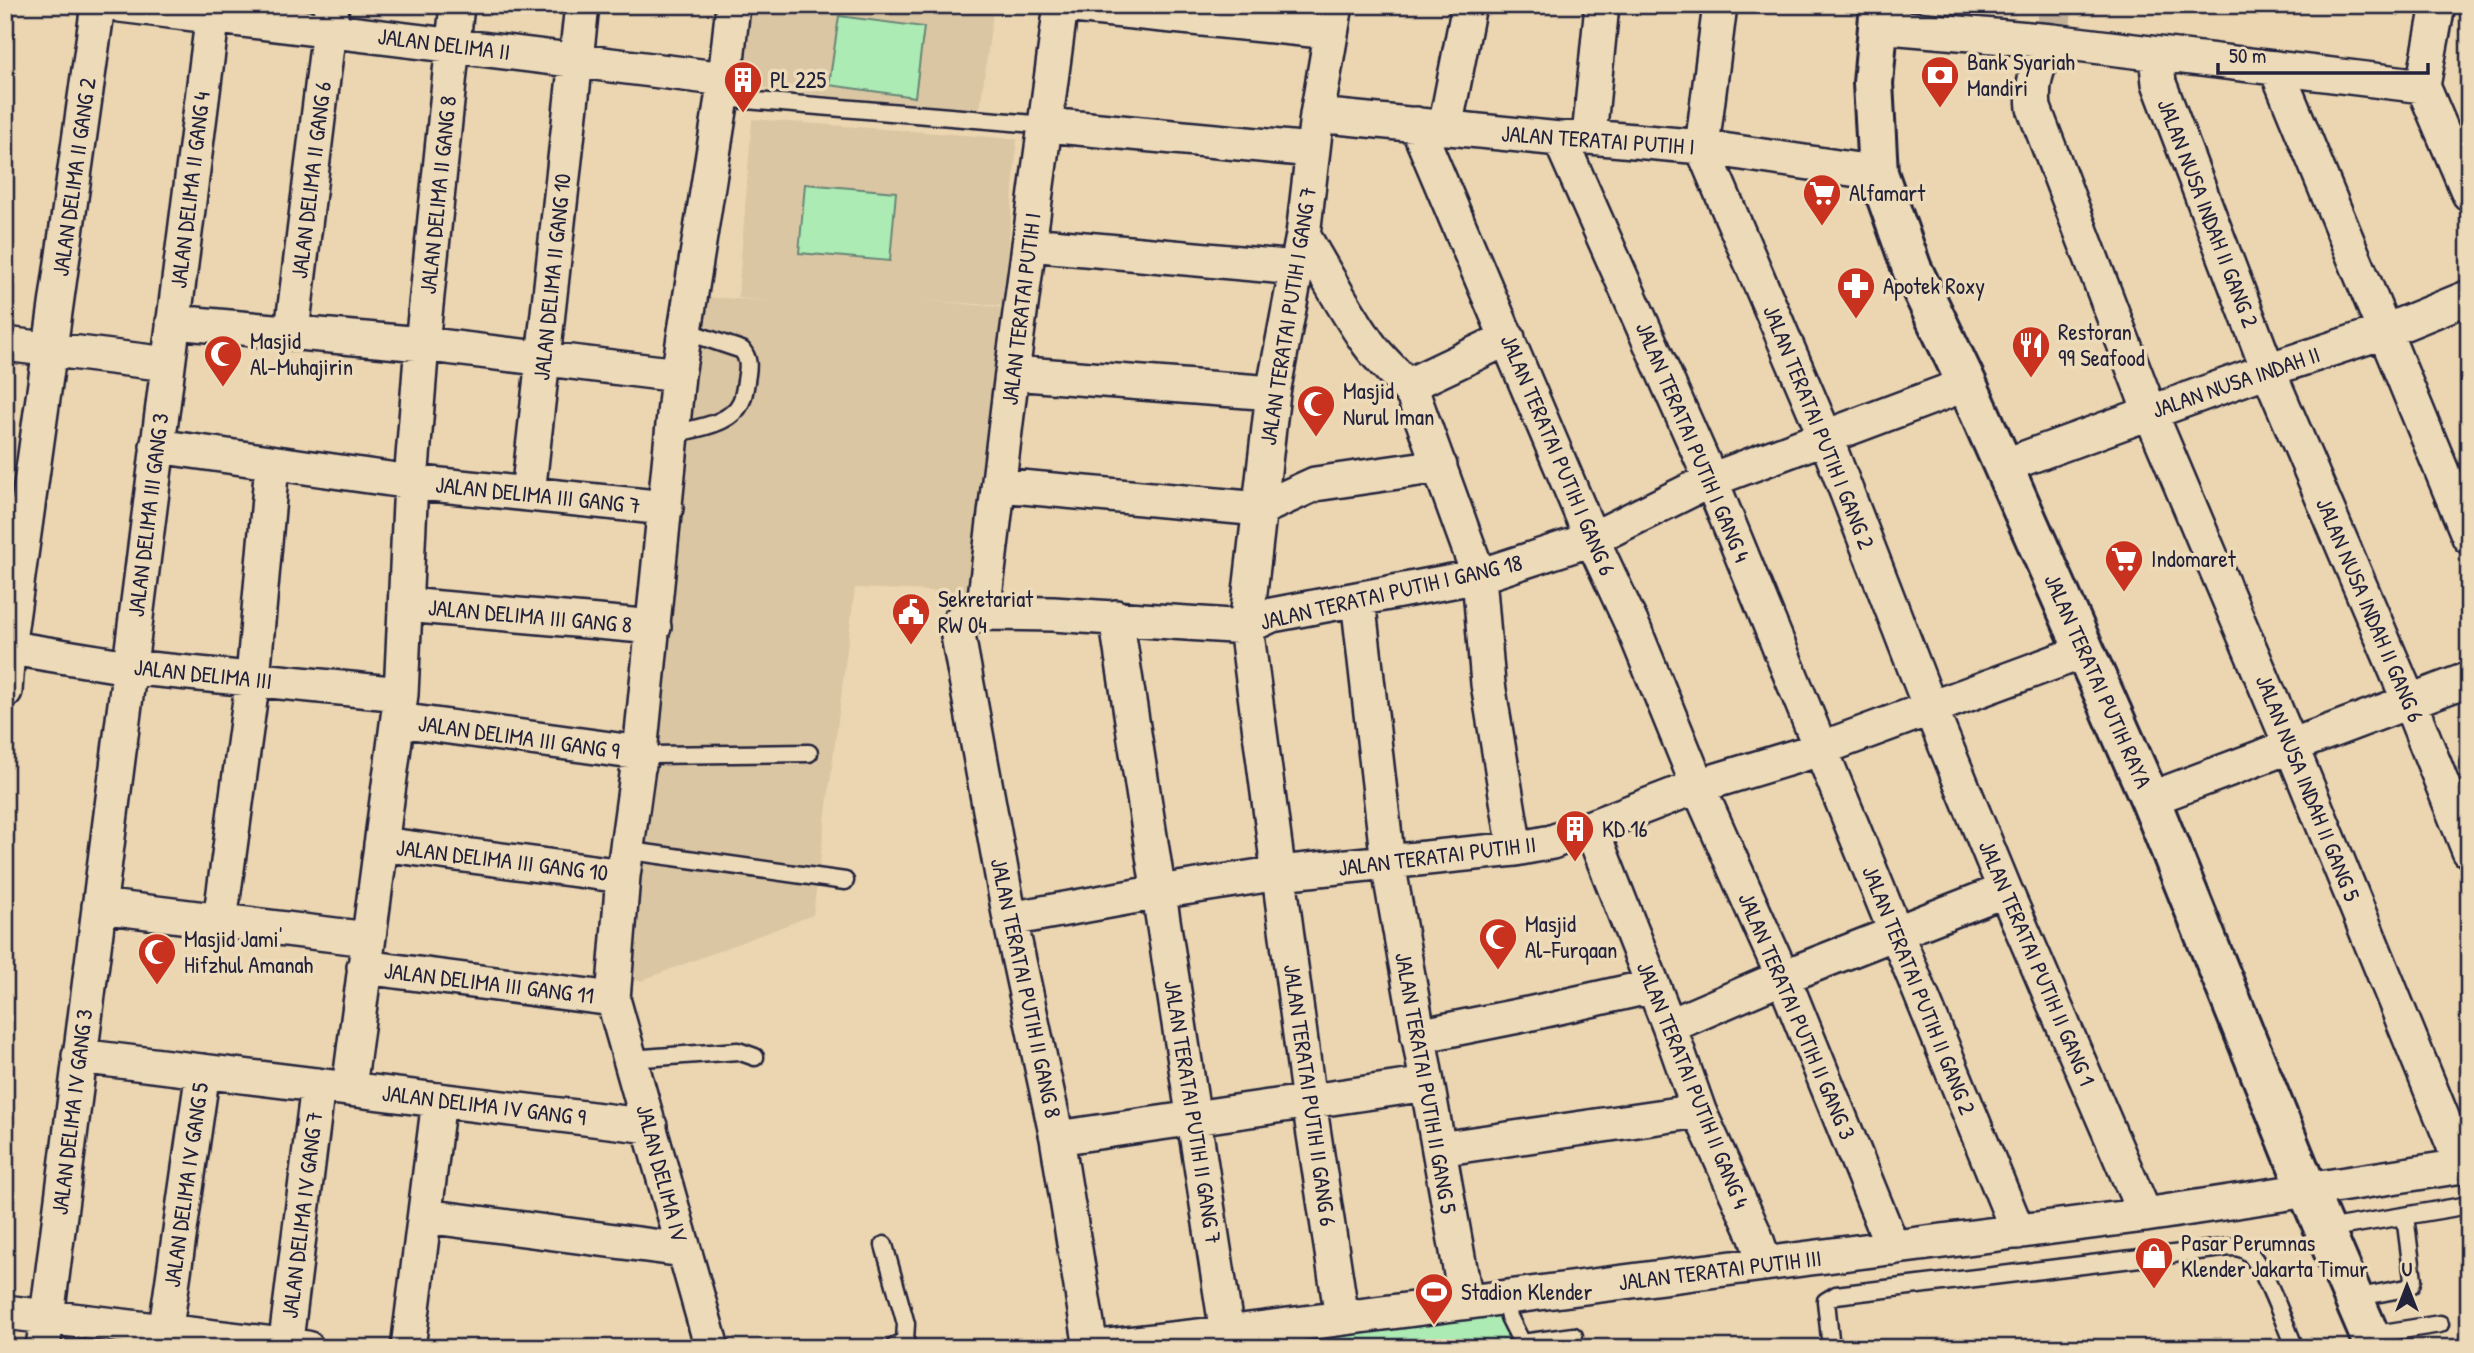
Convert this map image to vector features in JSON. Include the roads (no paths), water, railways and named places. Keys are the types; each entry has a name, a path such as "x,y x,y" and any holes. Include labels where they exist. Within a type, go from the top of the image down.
{"street":[{"name":"JALAN DELIMA II GANG 2","path":"5,691 7,647 98,5"},
{"name":"JALAN DELIMA II","path":"120,5 330,17 454,46 575,61 724,88"},
{"name":"JALAN DELIMA II GANG 8","path":"422,344 457,5"},
{"name":"JALAN DELIMA II GANG 10","path":"528,494 582,5"},
{"path":"615,1005 678,375 724,88 733,5"},
{"path":"1063,5 1333,19"},
{"name":"JALAN TERATAI PUTIH I","path":"970,621 1000,485 1012,373 1063,5"},
{"path":"1431,126 1469,5"},
{"path":"1574,138 1602,5"},
{"path":"1702,147 1720,5"},
{"path":"2438,5 2423,86 2469,194"},
{"name":"JALAN DELIMA II GANG 4","path":"168,364 214,11"},
{"path":"1878,16 2161,55 2423,86"},
{"name":"JALAN TERATAI PUTIH RAYA","path":"1878,16 1873,83 1878,173 1912,269 1967,384 2150,799 2307,1189 2372,1342"},
{"name":"JALAN DELIMA II GANG 6","path":"292,331 330,17"},
{"name":"JALAN TERATAI PUTIH I GANG 7","path":"1246,627 1273,393 1303,235 1312,150 1333,19"},
{"name":"JALAN NUSA INDAH II GANG 5","path":"2052,41 2034,77 2034,108 2150,412 2465,1166"},
{"name":"JALAN NUSA INDAH II GANG 2","path":"2161,55 2156,74 2159,83 2268,370"},
{"path":"2276,68 2469,537"},
{"name":"JALAN TERATAI PUTIH I","path":"1317,115 1702,147 1878,173"},
{"path":"1046,125 1312,150"},
{"name":"JALAN TERATAI PUTIH I GANG 6","path":"1431,126 1508,338 1592,539 1634,629 1698,786"},
{"name":"JALAN TERATAI PUTIH I GANG 4","path":"1574,138 1820,749"},
{"name":"JALAN TERATAI PUTIH I GANG 2","path":"1702,147 1825,436 1931,710"},
{"path":"1303,235 1368,343 1414,397 1479,576 1488,684 1515,849"},
{"path":"1029,244 1297,268"},
{"name":"JALAN NUSA INDAH II","path":"2003,466 2268,370 2384,332 2469,297"},
{"path":"173,322 422,344 678,375"},
{"path":"1407,386 1508,338"},
{"path":"5,344 168,364"},
{"path":"333,1087 366,953 399,707 411,482 422,344"},
{"name":"JALAN DELIMA III GANG 3","path":"99,906 168,364"},
{"name":"JALAN NUSA INDAH II GANG 6","path":"2268,370 2409,701 2469,851"},
{"path":"1012,373 1273,393"},
{"name":"JALAN TERATAI PUTIH I GANG 18","path":"970,621 1116,617 1246,627 1272,615 1479,576 1592,539 1712,480 1967,384"},
{"name":"JALAN DELIMA III GANG 7","path":"157,446 411,482 666,508"},
{"path":"220,921 253,678 272,464"},
{"path":"1000,485 1260,509 1315,484 1440,466"},
{"name":"JALAN TERATAI PUTIH II GANG 5","path":"1358,599 1388,863 1465,1302"},
{"name":"JALAN DELIMA III GANG 8","path":"406,605 654,627"},
{"name":"JALAN TERATAI PUTIH II GANG 7","path":"1116,617 1227,1333"},
{"name":"JALAN TERATAI PUTIH II GANG 8","path":"970,621 1010,919 1057,1138 1090,1348"},
{"name":"JALAN TERATAI PUTIH II GANG 6","path":"1246,627 1342,1318"},
{"name":"JALAN DELIMA III","path":"7,647 128,667 253,678 399,707"},
{"name":"JALAN TERATAI PUTIH II","path":"1010,919 1279,873 1515,849 1552,842 1698,786 1820,749 1931,710 2085,651"},
{"path":"2150,799 2469,679"},
{"name":"JALAN DELIMA III GANG 9","path":"399,707 640,753"},
{"name":"JALAN TERATAI PUTIH II GANG 1","path":"1931,710 2145,1216"},
{"name":"JALAN TERATAI PUTIH II GANG 2","path":"1820,749 2018,1232"},
{"name":"JALAN TERATAI PUTIH II GANG 3","path":"1698,786 1783,977 1893,1248"},
{"name":"JALAN TERATAI PUTIH II GANG 4","path":"1591,828 1669,1026 1699,1111 1755,1235 1765,1264"},
{"name":"JALAN DELIMA III GANG 10","path":"381,844 630,864"},
{"path":"1669,1026 1783,977 2005,890"},
{"name":"JALAN DELIMA III GANG 11","path":"99,906 220,921 615,1005"},
{"name":"JALAN DELIMA IV GANG 3","path":"45,1333 99,906"},
{"path":"1418,1036 1653,986"},
{"name":"JALAN DELIMA IV","path":"615,1005 712,1348"},
{"path":"79,1056 203,1071"},
{"name":"JALAN DELIMA IV GANG 5","path":"164,1340 203,1071 333,1087"},
{"path":"1057,1138 1195,1120 1427,1084"},
{"name":"JALAN DELIMA IV GANG 9","path":"333,1087 650,1126"},
{"name":"JALAN DELIMA IV GANG 7","path":"293,1347 333,1087"},
{"path":"408,1348 439,1100"},
{"path":"1439,1149 1699,1111"},
{"name":"JALAN TERATAI PUTIH III","path":"1090,1348 1227,1333 2145,1216 2465,1166"},
{"path":"425,1216 684,1250"},
{"path":"5,1312 45,1333 293,1347"}],"lane":[{"path":"724,88 1046,125"},
{"path":"673,434 724,419 735,412 742,401 749,364 742,350 685,331"},
{"path":"809,753 650,755 630,864 845,881"},
{"path":"630,1059 738,1051 755,1057"},
{"path":"2326,1229 2469,1205"},
{"path":"2354,1298 2411,1285 2413,1279 2405,1216"},
{"path":"884,1245 906,1324 905,1340 893,1348"},
{"path":"1831,1348 1826,1301 1836,1295 2239,1247 2251,1255 2262,1273 2295,1348"},
{"path":"1505,1297 1509,1317 1522,1343 1574,1336"},
{"path":"2372,1342 2440,1324"}],"tunnel":[{"path":"2052,41 2056,5"}],"place":[{"name":"Bank Syariah Mandiri","path":"1940,109"},
{"name":"PL 225","path":"743,114"},
{"name":"Alfamart","path":"1822,227"},
{"name":"Apotek Roxy","path":"1856,320"},
{"name":"Restoran 99 Seafood","path":"2031,379"},
{"name":"Masjid Al-Muhajirin","path":"223,388"},
{"name":"Masjid Nurul Iman","path":"1316,438"},
{"name":"Indomaret","path":"2124,593"},
{"name":"Sekretariat RW 04","path":"911,646"},
{"name":"KD 16","path":"1575,863"},
{"name":"Masjid Al-Furqaan","path":"1498,971"},
{"name":"Masjid Jami' Hifzhul Amanah","path":"157,986"},
{"name":"Pasar Perumnas Klender Jakarta Timur","path":"2154,1290"},
{"name":"Stadion Klender","path":"1434,1326"}]}
